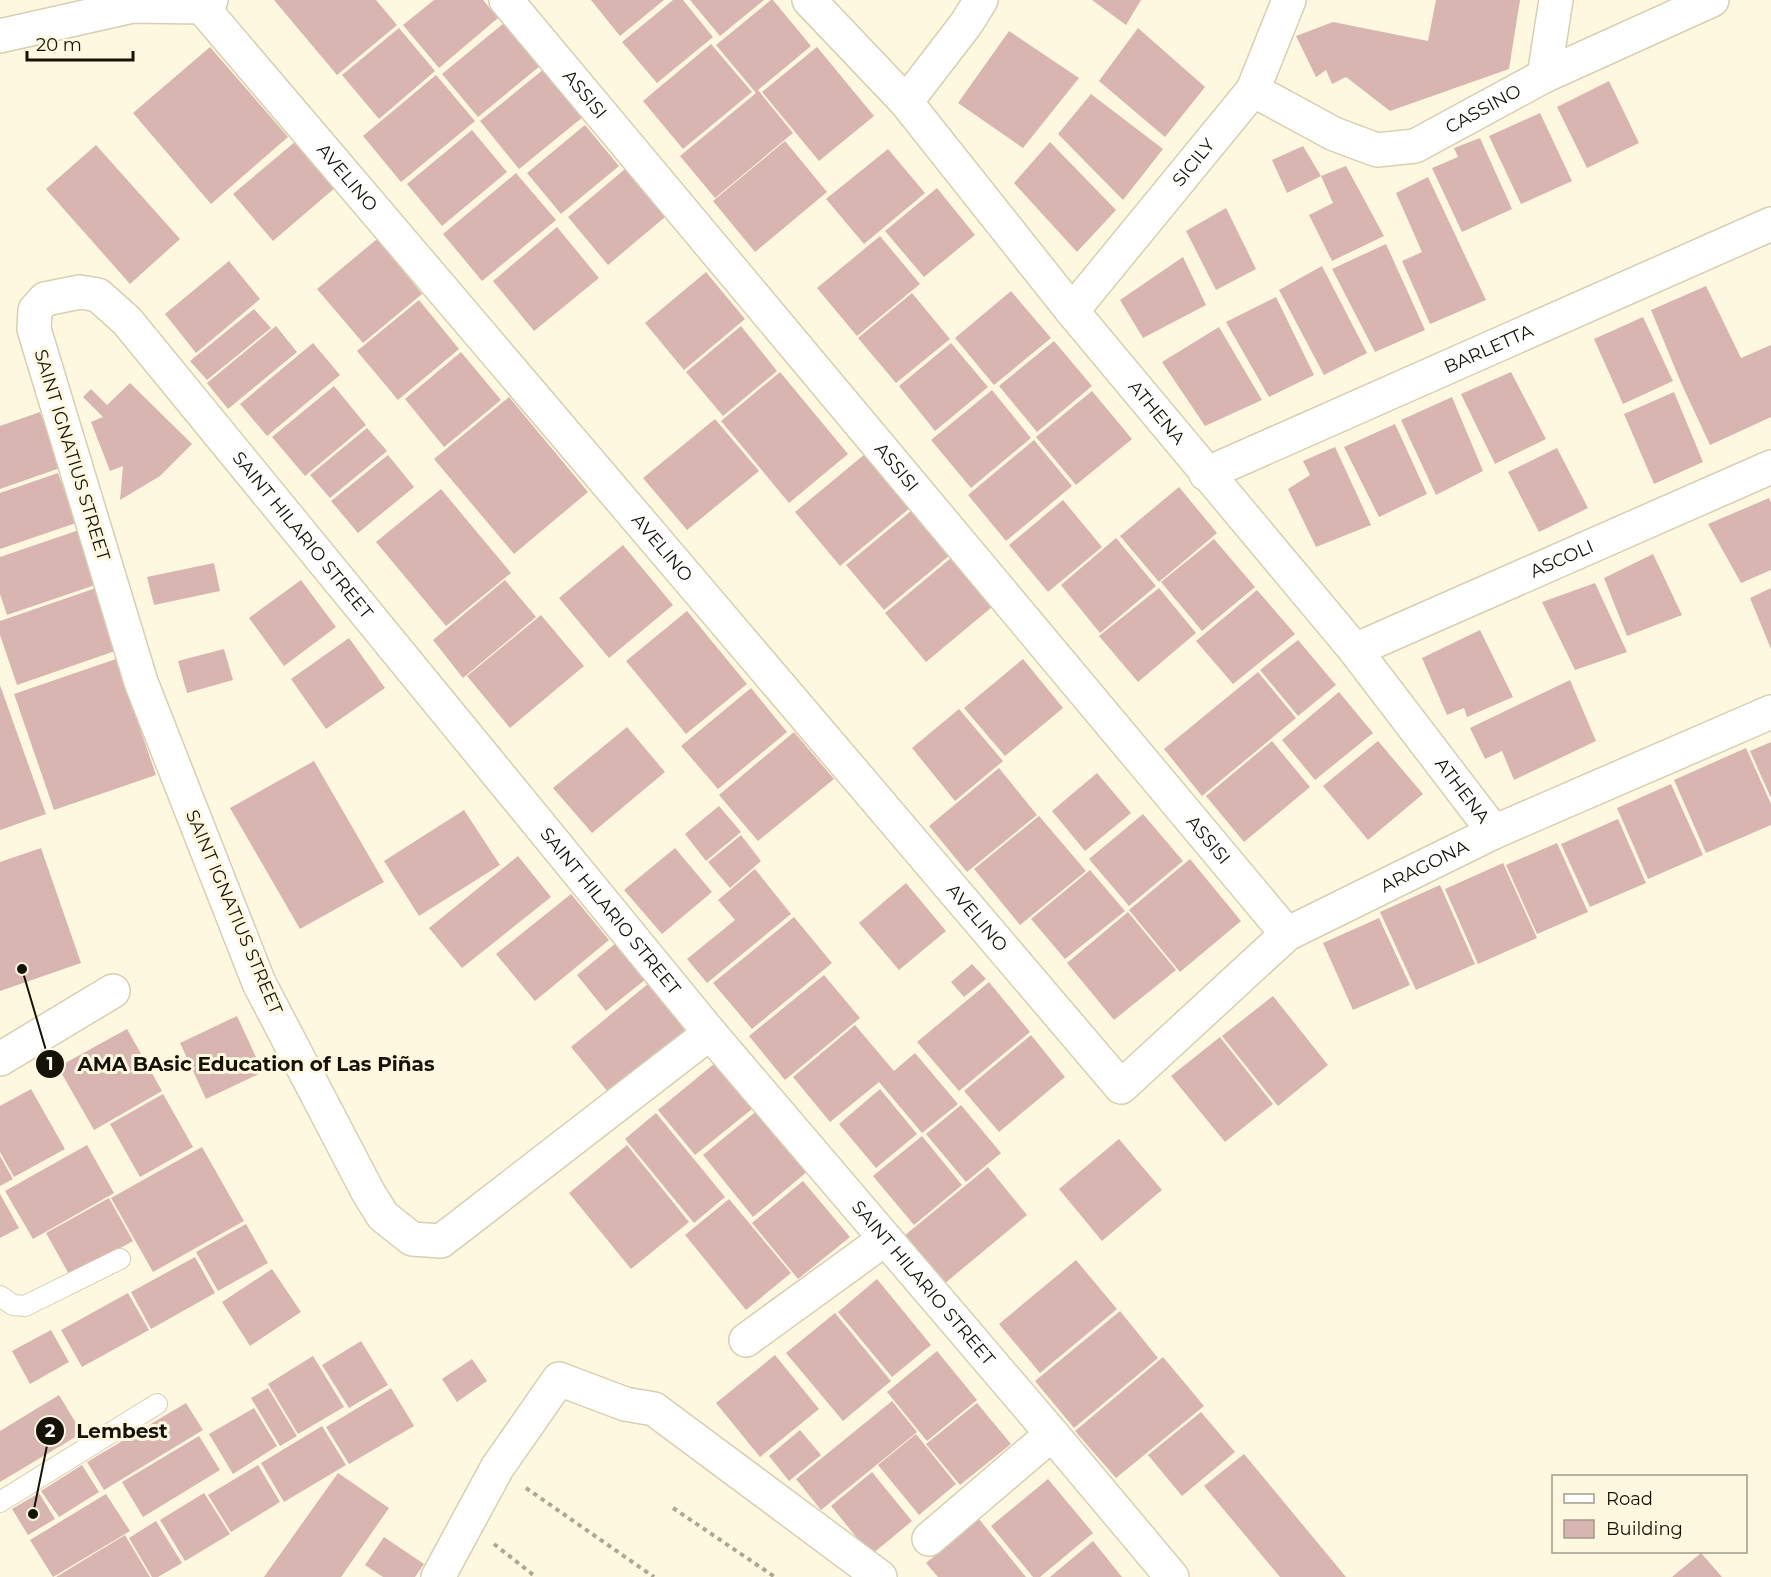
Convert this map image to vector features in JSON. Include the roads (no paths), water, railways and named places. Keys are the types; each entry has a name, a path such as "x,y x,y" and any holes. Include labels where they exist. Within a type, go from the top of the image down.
{"street":[{"name":"ASSISI","path":"506,0 1287,934"},
{"name":"ATHENA","path":"809,0 906,102 1206,474 1355,650 1494,832"},
{"path":"906,102 966,24 981,0"},
{"name":"SICILY","path":"1072,310 1253,90 1289,0"},
{"path":"1544,76 1556,0"},
{"name":"CASSINO","path":"1253,90 1334,134 1377,150 1415,146 1544,76 1712,0"},
{"path":"0,36 133,6 207,4"},
{"name":"AVELINO","path":"207,4 1121,1087"},
{"name":"BARLETTA","path":"1206,474 1771,224"},
{"name":"SAINT HILARIO STREET","path":"35,310 45,299 80,292 98,295 127,321 710,1033 1172,1577"},
{"name":"SAINT IGNATIUS STREET","path":"35,310 34,329 141,682 259,983 383,1216 412,1239 441,1241 710,1033"},
{"name":"ASCOLI","path":"1355,650 1771,466"},
{"name":"ARAGONA","path":"1121,1087 1287,934 1494,832 1771,712"},
{"path":"0,1059 113,992"},
{"path":"746,1340 885,1239"},
{"path":"438,1577 497,1468 559,1379 625,1404 654,1409 880,1577"},
{"path":"929,1539 1052,1434"}],"lane":[{"path":"0,1296 13,1305 25,1306 120,1259"},
{"path":"0,1502 157,1404"}],"place":[{"name":"AMA BAsic Education of Las Piñas","path":"22,969"},
{"name":"Lembest","path":"33,1514"}]}
